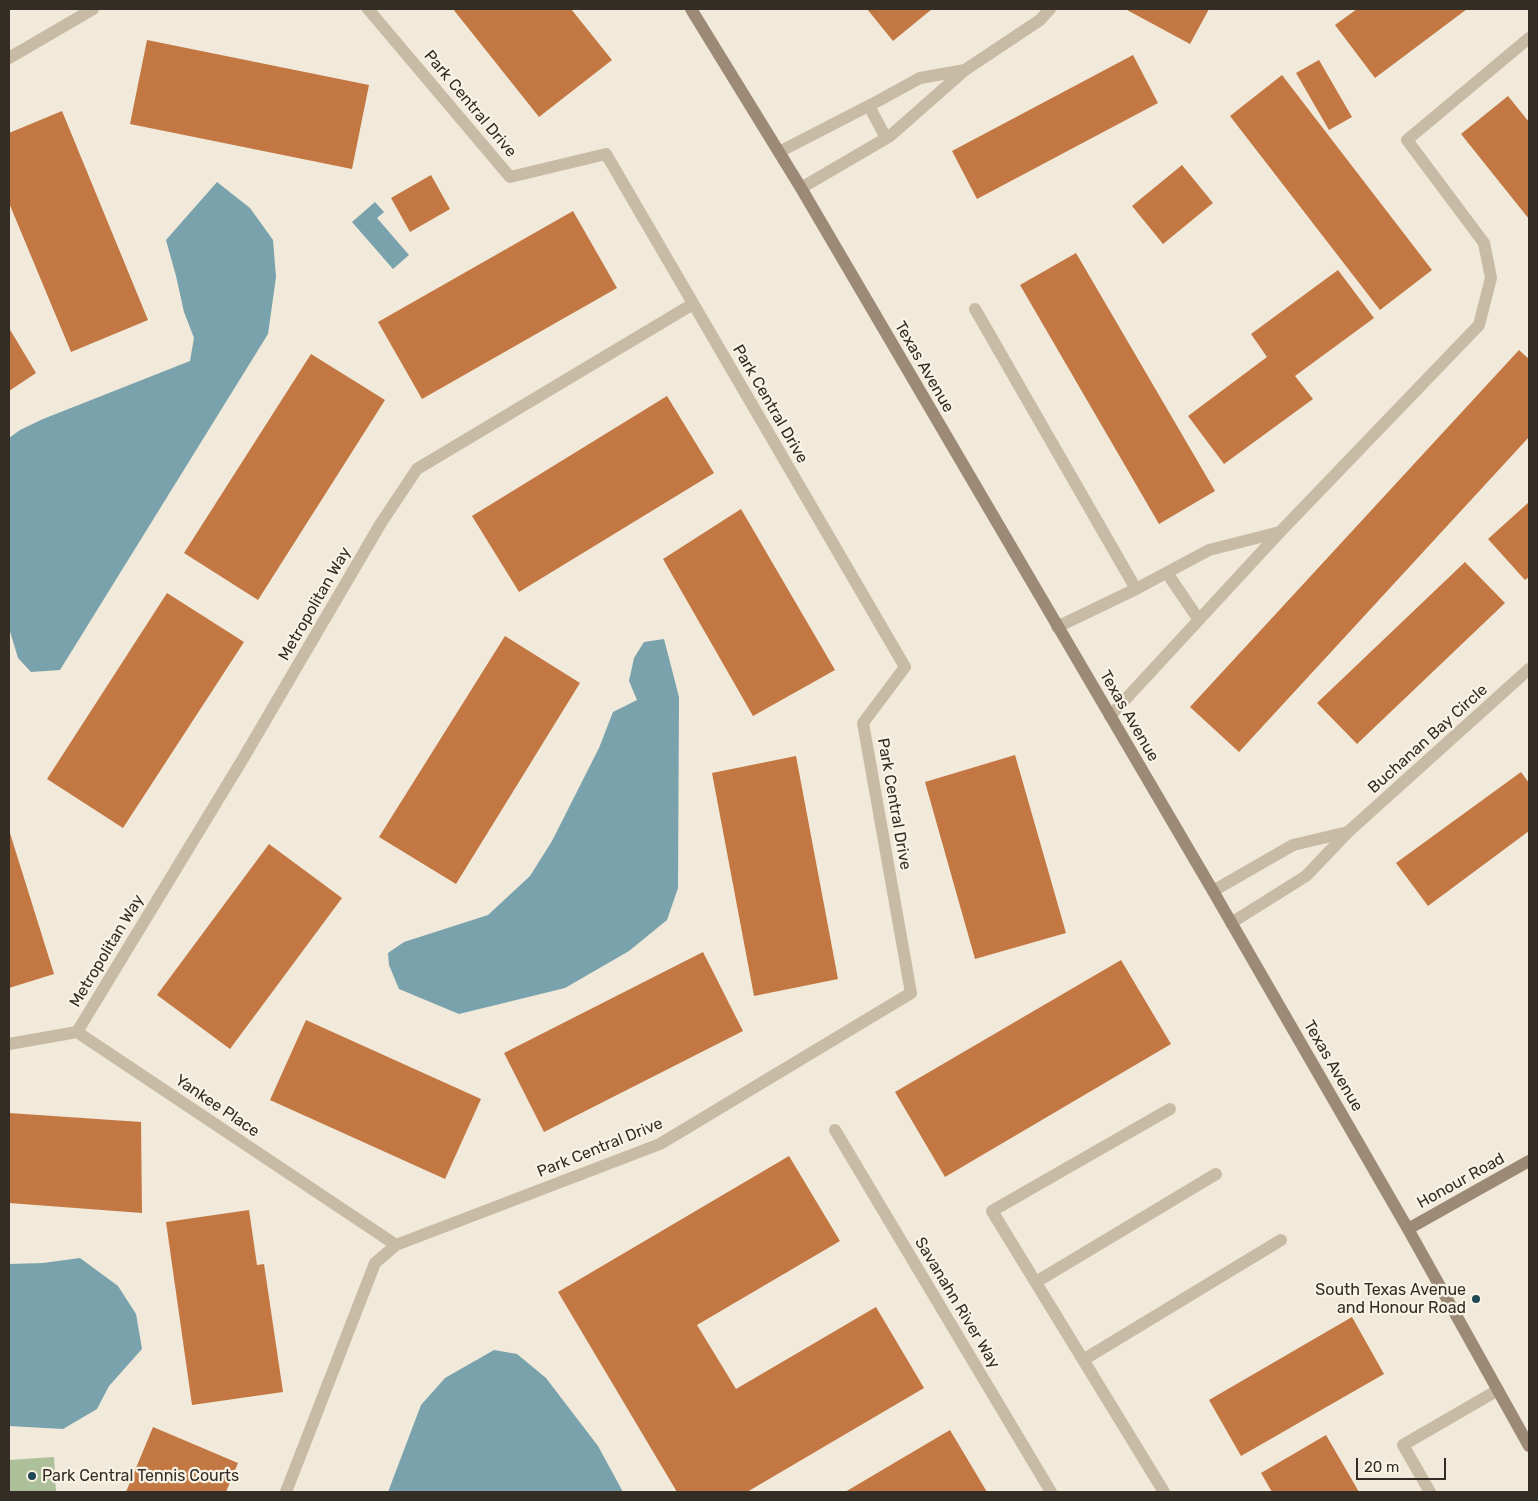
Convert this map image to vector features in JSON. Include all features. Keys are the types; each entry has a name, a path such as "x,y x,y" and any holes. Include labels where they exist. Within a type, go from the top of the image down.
{"street":[{"path":"9,58 93,9"},
{"name":"Park Central Drive","path":"286,1492 375,1263 396,1245 660,1144 911,993 863,723 906,667 606,154 510,178 368,9"},
{"name":"Texas Avenue","path":"691,9 801,188 1213,891 1408,1229 1529,1446"},
{"path":"801,188 886,138 965,70 1040,20 1050,9"},
{"path":"1110,716 1280,532 1479,325 1491,278 1484,243 1407,140 1529,38"},
{"path":"779,152 920,78 965,70"},
{"path":"869,106 886,138"},
{"name":"Metropolitan Way","path":"77,1032 382,523 417,469 693,304"},
{"path":"975,309 1136,589"},
{"path":"1057,626 1136,589 1209,550 1280,532"},
{"path":"1167,573 1199,620"},
{"name":"Buchanan Bay Circle","path":"1231,923 1306,876 1348,832 1529,669"},
{"name":"Buchanan Bay Circle","path":"1213,891 1293,845 1348,832"},
{"path":"9,1044 77,1032"},
{"name":"Yankee Place","path":"77,1032 396,1245"},
{"path":"1164,1492 992,1211 1170,1109"},
{"name":"Savanahn River Way","path":"835,1130 1051,1492"},
{"name":"Honour Road","path":"1408,1229 1529,1161"},
{"path":"1036,1282 1216,1174"},
{"path":"1083,1360 1281,1240"},
{"path":"1430,1492 1402,1445 1498,1390"}],"green space":[{"name":"Park Central Tennis Courts","path":"54,1457 56,1492 9,1492 9,1460"}],"water":[{"path":"217,182 250,208 273,240 276,277 268,334 60,670 31,672 18,658 9,628 9,438 20,430 43,419 190,361 194,338 184,312 166,240"},
{"path":"375,202 384,212 377,218 409,255 393,269 352,222"},
{"path":"664,639 679,697 678,888 667,920 629,951 565,988 459,1014 399,989 389,965 388,953 404,942 488,915 530,876 552,841 599,748 613,712 637,700 629,681 634,658 644,642"},
{"path":"80,1258 118,1286 136,1314 142,1349 109,1386 97,1409 63,1429 9,1426 9,1264 43,1263"},
{"path":"494,1350 517,1354 546,1378 598,1446 623,1492 388,1492 421,1405 445,1378"}],"building":[{"path":"453,9 571,9 612,60 539,117"},
{"path":"867,9 932,9 893,41"},
{"path":"1128,9 1209,9 1190,44"},
{"path":"1357,9 1467,9 1375,78 1335,25"},
{"path":"147,40 369,85 352,169 130,124"},
{"path":"1133,55 1158,103 977,199 952,151"},
{"path":"1319,60 1352,117 1329,130 1296,73"},
{"path":"1282,75 1432,270 1380,310 1230,116"},
{"path":"1508,96 1529,122 1529,219 1461,134"},
{"path":"62,111 148,320 71,352 9,203 9,133"},
{"path":"1182,165 1213,203 1163,244 1132,206"},
{"path":"431,175 450,209 410,232 391,198"},
{"path":"573,211 617,288 422,399 378,322"},
{"path":"1076,253 1215,491 1159,524 1020,285"},
{"path":"1338,270 1374,318 1295,376 1313,399 1224,464 1188,416 1267,357 1251,334"},
{"path":"9,328 36,373 9,391"},
{"path":"1519,350 1529,359 1529,437 1239,752 1190,707"},
{"path":"311,354 385,400 258,600 184,553"},
{"path":"667,396 714,473 519,592 472,516"},
{"path":"1529,502 1529,577 1525,580 1488,539"},
{"path":"741,509 835,670 753,716 663,559"},
{"path":"1465,562 1505,603 1357,744 1317,703"},
{"path":"167,593 244,642 123,828 47,779"},
{"path":"505,636 580,683 456,884 379,837"},
{"path":"1015,755 1066,933 975,959 925,782"},
{"path":"796,756 838,979 754,996 712,773"},
{"path":"1521,772 1529,783 1529,831 1428,906 1396,863"},
{"path":"9,830 54,974 9,988"},
{"path":"269,844 342,898 230,1049 157,995"},
{"path":"703,952 743,1031 544,1132 504,1053"},
{"path":"1121,960 1171,1044 945,1177 895,1092"},
{"path":"306,1020 481,1099 445,1179 270,1100"},
{"path":"9,1113 141,1122 142,1213 9,1203"},
{"path":"789,1156 840,1241 697,1325 736,1389 876,1307 924,1388 747,1492 677,1492 558,1292"},
{"path":"249,1210 257,1265 264,1264 283,1392 192,1405 166,1222"},
{"path":"1352,1317 1384,1374 1241,1456 1209,1400"},
{"path":"153,1427 238,1463 226,1492 126,1492"},
{"path":"950,1430 987,1492 845,1492"},
{"path":"1326,1435 1359,1492 1272,1492 1261,1473"}],"place":[{"name":"South Texas Avenue and Honour Road","path":"1476,1299"},
{"name":"Park Central Tennis Courts","path":"32,1476"}]}
